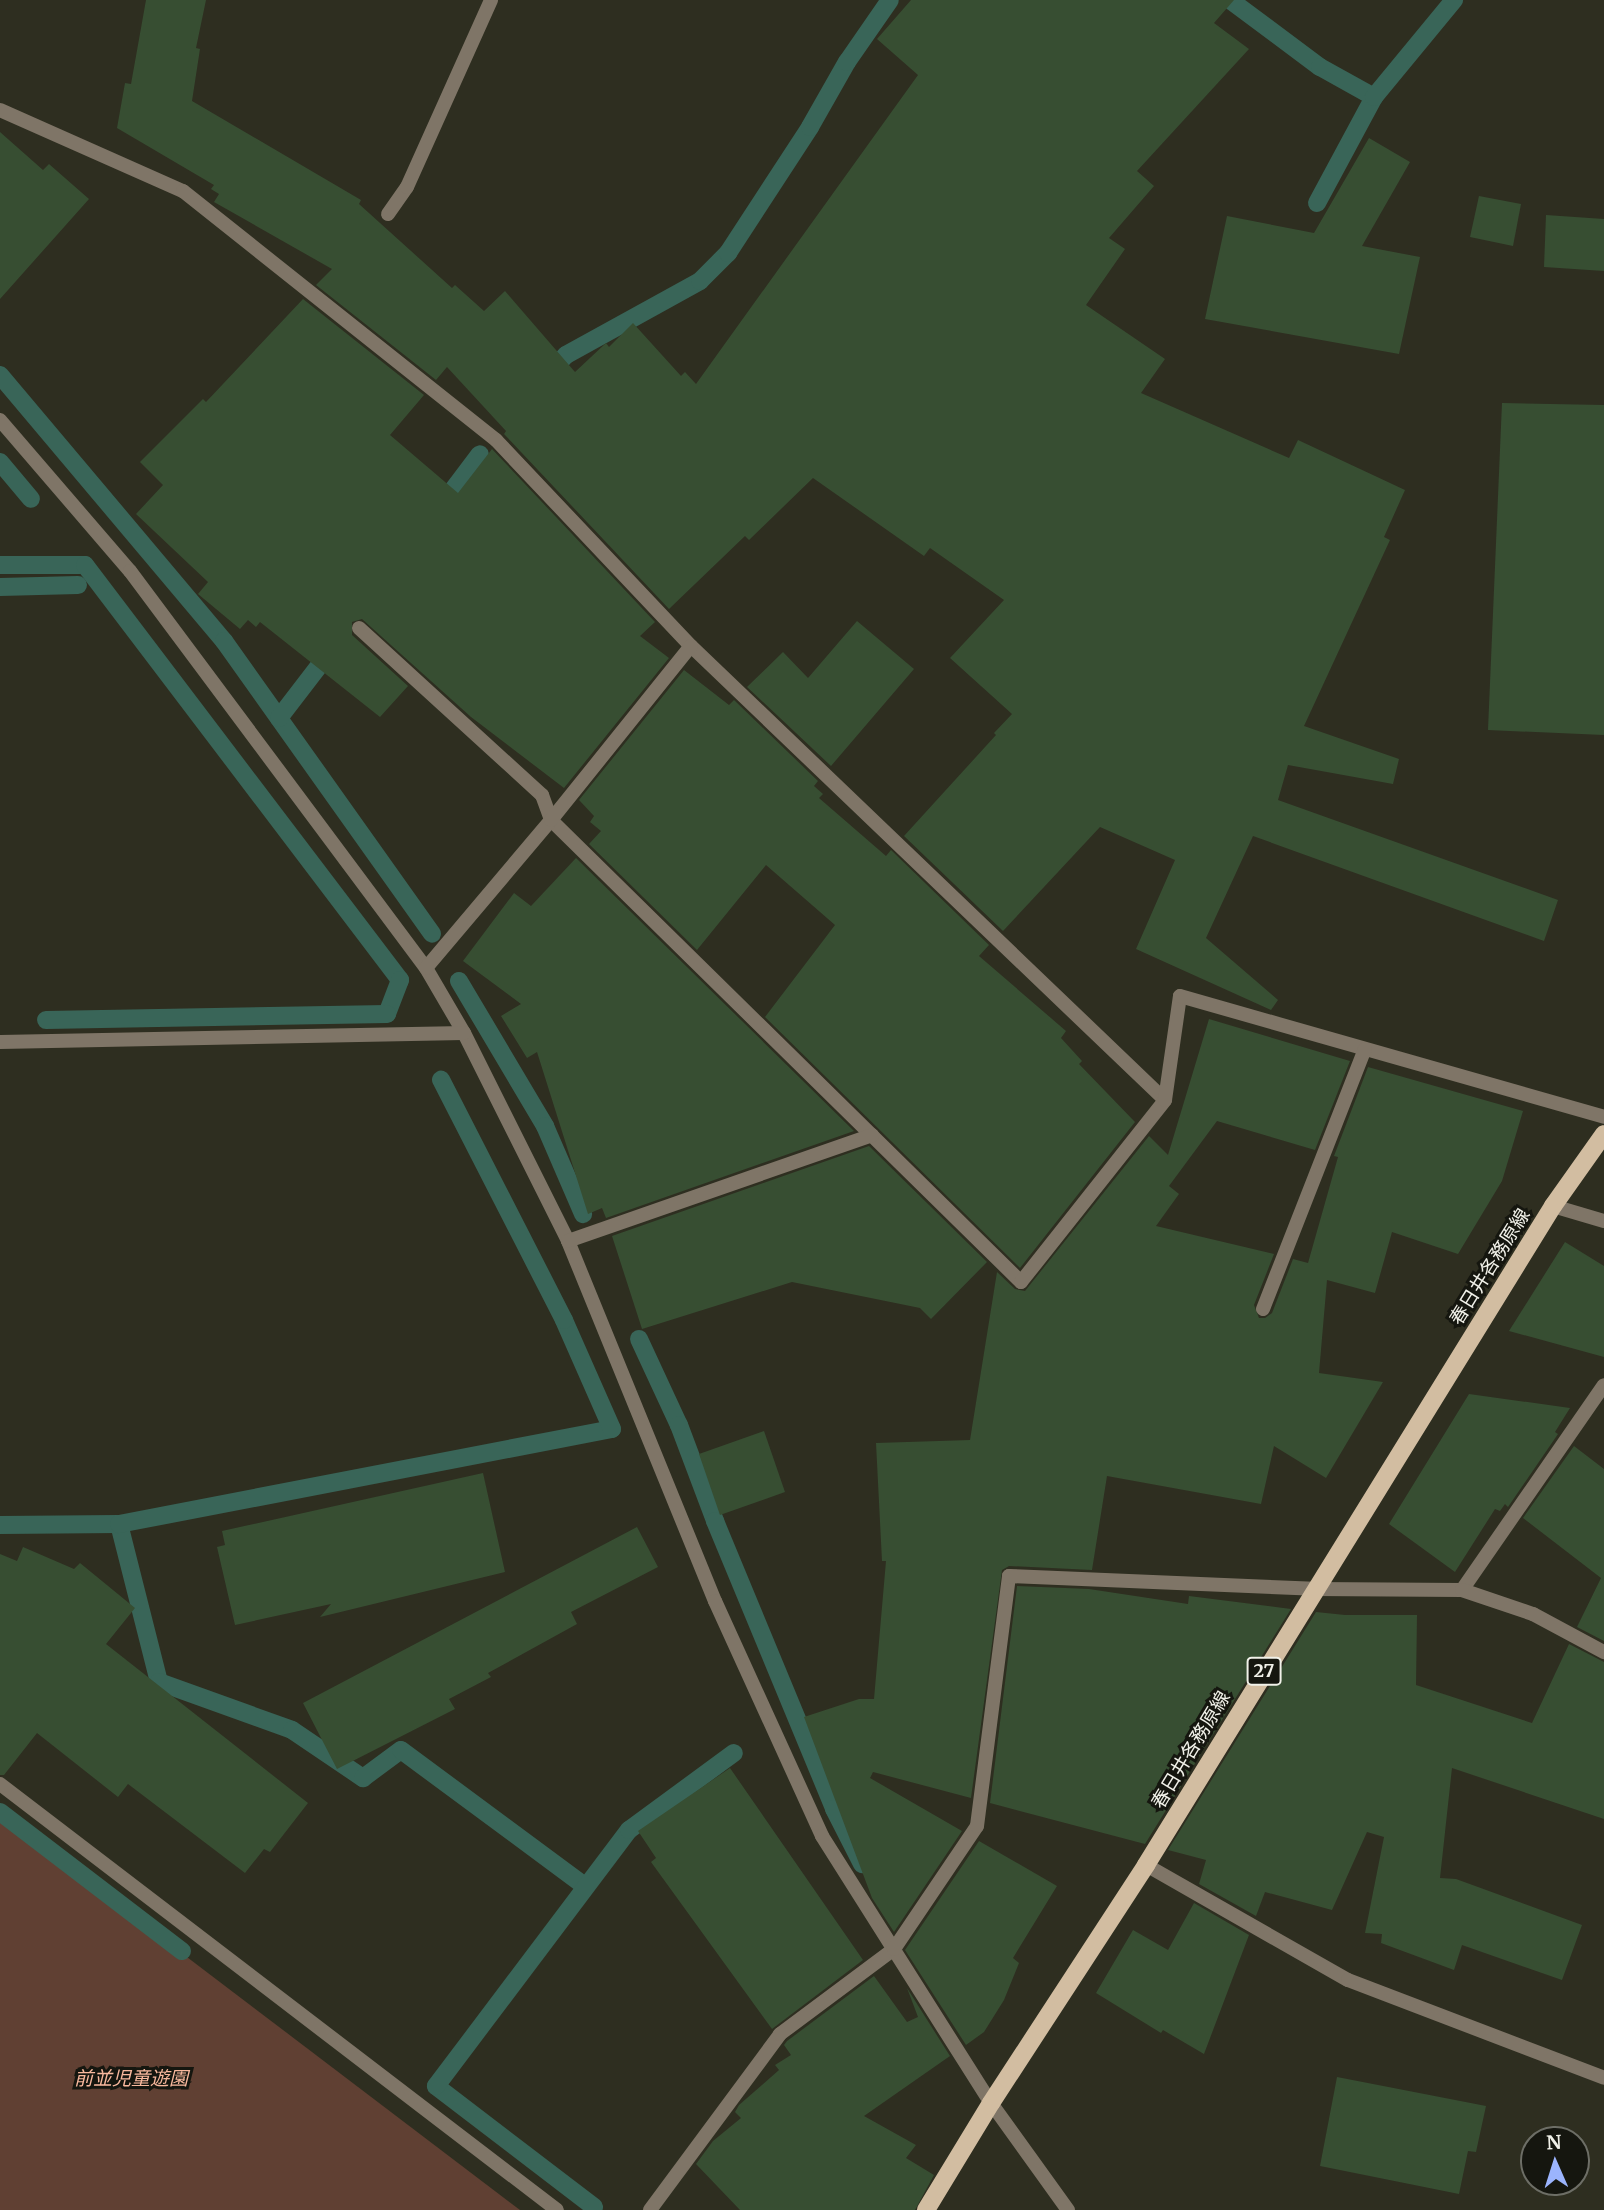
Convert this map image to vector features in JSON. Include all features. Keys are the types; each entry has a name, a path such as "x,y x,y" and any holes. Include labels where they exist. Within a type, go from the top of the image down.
{"main road":[{"name":"春日井各務原線","path":"926,2210 991,2103 1146,1865 1553,1206 1604,1134"}],"street":[{"path":"388,214 407,187 491,0"},
{"path":"0,110 183,191 496,440 691,646 1166,1100"},
{"path":"0,420 130,572 426,968 464,1032 568,1241 715,1601 816,1824 991,2103 1068,2210"},
{"path":"359,628 542,795 551,820 1021,1282 1166,1100 1180,996 1604,1117"},
{"path":"426,968 551,820 691,646"},
{"path":"0,1042 464,1032"},
{"path":"1263,1310 1365,1049"},
{"path":"568,1241 872,1135"},
{"path":"1553,1206 1604,1221"},
{"path":"1462,1590 1604,1385"},
{"path":"650,2210 780,2034 894,1949 977,1826 1009,1576 1314,1589 1462,1590 1533,1614 1604,1652"},
{"path":"0,1784 558,2210"},
{"path":"1146,1865 1348,1980 1604,2078"}],"green space":[{"name":"前並児童遊園","path":"0,1815 520,2210 0,2210"}],"building":[{"path":"146,0 206,0 196,48 200,49 192,101 361,200 359,204 452,288 455,285 484,311 505,291 575,372 606,343 609,347 633,323 681,376 685,372 696,384 918,75 877,39 911,0 1234,0 1214,23 1249,49 1137,171 1154,186 1109,238 1125,249 1086,305 1165,359 1141,393 1289,458 1298,440 1405,490 1384,537 1390,540 1304,726 1399,759 1393,784 1288,765 1278,800 1558,900 1544,941 1253,836 1206,938 1278,1000 1271,1010 1136,949 1175,860 1100,827 1003,931 904,836 1012,714 950,658 1004,600 930,548 924,556 813,478 749,540 745,536 669,609 504,434 506,431 447,367 436,380 316,285 332,269 214,202 219,194 211,189 214,185 117,128 125,83 131,84"},
{"path":"0,132 43,170 49,164 89,199 0,299"},
{"path":"1369,138 1410,162 1362,246 1420,257 1399,354 1205,319 1227,216 1314,233"},
{"path":"1479,196 1521,204 1513,246 1470,237"},
{"path":"1546,215 1604,219 1604,271 1544,267"},
{"path":"303,299 424,395 390,435 458,493 492,449 655,622 640,636 669,658 564,788 471,717 362,619 352,622 352,635 408,686 380,717 260,622 256,627 248,620 240,629 198,594 208,582 136,514 163,485 140,462 203,399 206,402"},
{"path":"1502,403 1604,405 1604,735 1488,730"},
{"path":"857,621 914,669 831,766 747,687 783,652 808,678"},
{"path":"684,670 729,705 734,700 818,781 814,786 823,794 819,798 886,856 891,850 989,945 979,956 1066,1031 1061,1038 1082,1061 1079,1064 1135,1122 1020,1268 765,1017 835,925 766,865 697,950 589,844 601,831 590,822 594,816 579,800"},
{"path":"576,858 854,1131 606,1218 602,1208 588,1214 537,1052 527,1058 501,1016 521,1004 463,961 514,893 531,906"},
{"path":"1209,1019 1350,1061 1315,1150 1217,1121 1169,1186 1179,1194 1156,1226 1274,1254 1254,1305 1259,1318 1265,1318 1272,1313 1293,1259 1308,1263 1338,1157 1334,1156 1368,1067 1523,1111 1502,1181 1458,1254 1392,1232 1375,1293 1327,1280 1319,1373 1383,1382 1326,1478 1274,1446 1261,1504 1107,1476 1092,1570 1009,1566 1002,1570 971,1798 873,1772 870,1778 962,1831 894,1932 872,1898 804,1717 859,1699 874,1699 886,1561 882,1561 876,1443 970,1440 997,1272 1015,1289 1025,1291 1149,1136 1168,1155"},
{"path":"869,1146 987,1262 931,1319 920,1308 792,1282 642,1329 612,1236"},
{"path":"1565,1242 1604,1266 1604,1357 1509,1331"},
{"path":"1469,1394 1570,1408 1555,1432 1558,1434 1508,1507 1505,1504 1500,1511 1495,1509 1455,1572 1389,1524"},
{"path":"764,1431 785,1492 720,1515 699,1454"},
{"path":"1574,1446 1604,1469 1604,1641 1577,1627 1601,1578 1523,1518"},
{"path":"483,1473 505,1572 320,1617 331,1604 235,1625 217,1547 225,1545 222,1531"},
{"path":"637,1527 658,1567 571,1612 577,1624 488,1673 491,1677 449,1699 455,1709 337,1769 303,1703"},
{"path":"23,1547 74,1569 80,1563 135,1608 106,1644 308,1803 270,1852 264,1849 245,1873 128,1784 118,1797 37,1733 4,1775 0,1775 0,1554 17,1561"},
{"path":"1017,1586 1089,1589 1188,1604 1189,1596 1291,1609 1145,1844 990,1803"},
{"path":"1316,1612 1345,1615 1417,1615 1416,1685 1532,1723 1569,1644 1604,1662 1604,1819 1452,1768 1440,1878 1456,1879 1582,1925 1562,1980 1462,1945 1454,1970 1381,1943 1382,1934 1365,1933 1384,1837 1367,1832 1332,1910 1265,1892 1256,1916 1199,1884 1206,1860 1168,1850"},
{"path":"730,1768 863,1960 772,2029 651,1862 656,1858 638,1831"},
{"path":"979,1841 1057,1886 1013,1958 1019,1963 1004,2000 984,2032 966,2045 905,1950"},
{"path":"1194,1903 1249,1935 1204,2054 1163,2030 1161,2033 1096,1993 1133,1930 1168,1950"},
{"path":"874,1976 907,2022 918,2017 907,1988 950,2056 864,2116 916,2145 906,2158 934,2175 915,2210 740,2210 696,2164 713,2141 741,2118 735,2112 739,2105 779,2070 775,2065 791,2055 784,2045 787,2041"},
{"path":"1337,2077 1486,2106 1476,2152 1468,2151 1459,2194 1320,2166"}],"waterway":[{"path":"547,376 566,355 700,281 728,253 810,127 847,62 890,0"},
{"path":"1230,0 1320,67 1374,97"},
{"path":"1317,203 1374,97 1454,0"},
{"path":"0,375 224,641 432,934"},
{"path":"440,507 480,454"},
{"path":"0,462 31,499"},
{"path":"0,565 85,565 400,980 387,1014 46,1020"},
{"path":"0,587 78,585"},
{"path":"279,718 332,649"},
{"path":"459,981 545,1126 583,1214"},
{"path":"0,1525 119,1524 612,1429 564,1320 441,1080"},
{"path":"639,1339 679,1425 715,1521 834,1809 862,1864"},
{"path":"119,1524 159,1682 292,1730 363,1778 401,1750 585,1886"},
{"path":"594,2207 436,2086 629,1830 734,1753"},
{"path":"0,1812 182,1951"}]}
